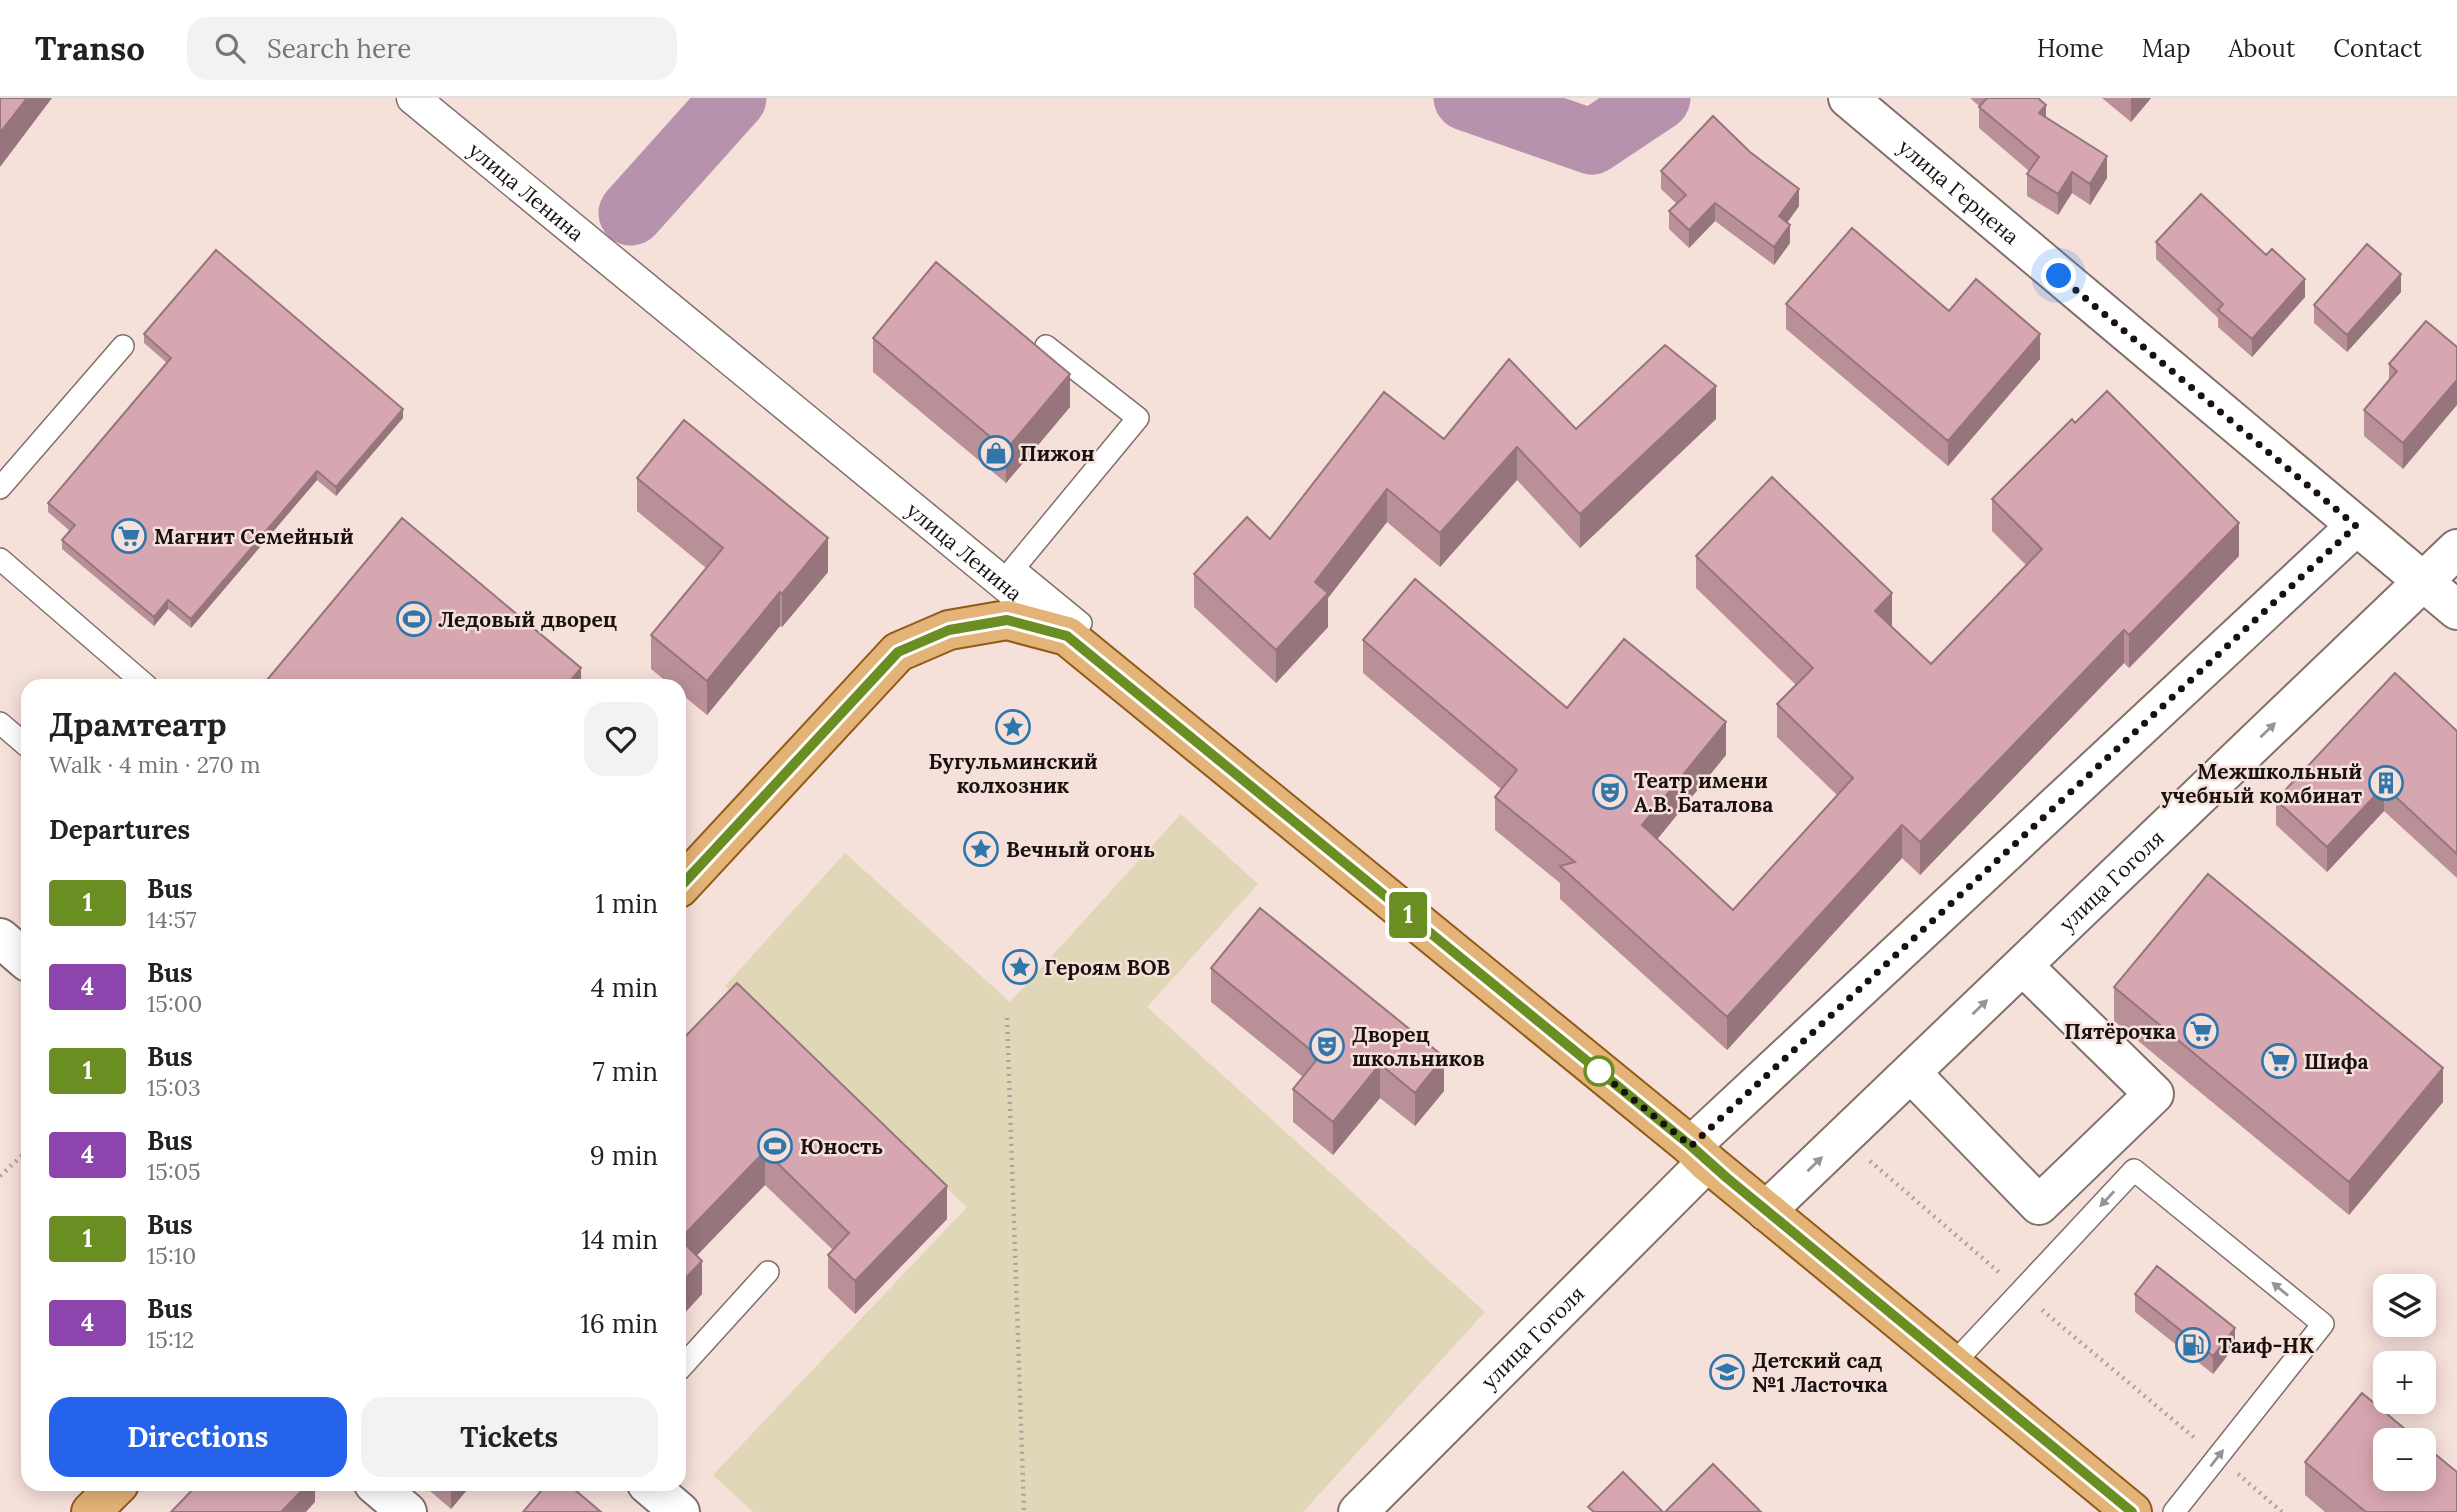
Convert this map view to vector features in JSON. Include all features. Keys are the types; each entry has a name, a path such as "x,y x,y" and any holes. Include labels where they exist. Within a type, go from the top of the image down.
{"main road":[{"path":"686,880 898,652 949,630 1007,620 1067,636"},
{"name":"улица Ленина","path":"1067,636 2132,1512"},
{"path":"91,1512 112,1491"}],"street":[{"name":"улица Ленина","path":"413,98 1067,636"},
{"name":"улица Герцена","path":"1848,98 2457,610"},
{"name":"улица Гоголя","path":"1358,1512 1699,1154 2356,526"},
{"name":"улица Гоголя","path":"1766,1211 2457,550"},
{"path":"0,938 21,956"},
{"path":"1911,1073 2039,1205 2154,1094 2023,965"},
{"path":"382,1491 407,1512"},
{"path":"655,1491 680,1512"}],"lane":[{"path":"0,488 123,346"},
{"path":"1046,346 1138,418 1014,568 1081,623 1067,636"},
{"path":"0,559 139,679"},
{"path":"0,723 21,741"},
{"path":"1953,1364 2134,1170 2323,1324 2174,1512"},
{"path":"686,1362 768,1272"}],"path":[{"path":"1007,1018 1024,1512"},
{"path":"1843,1138 2282,1512"},
{"path":"0,1176 21,1156"}],"shaded area":[{"path":"1181,814 1258,884 1147,1007 1485,1312 1303,1512 753,1512 713,1475 967,1207 725,986 845,853 1010,1002"}],"building":[{"path":"0,98 27,98 0,133"},
{"path":"1987,98 2038,98 2046,105 2039,113 2107,156 2090,184 2072,172 2058,194 2027,174 2039,157 1979,107"},
{"path":"1713,116 1750,152 1799,189 1779,216 1790,225 1774,247 1715,203 1689,230 1669,211 1686,195 1661,171"},
{"path":"2201,194 2266,255 2272,249 2305,279 2252,339 2218,310 2223,304 2156,242"},
{"path":"1852,228 1949,311 1976,279 2040,334 1948,441 1786,304"},
{"path":"2367,244 2401,274 2347,335 2314,305"},
{"path":"216,250 403,409 336,487 317,471 191,619 168,600 154,617 62,540 75,525 48,503 171,358 144,334"},
{"path":"936,262 1070,374 1006,450 873,338"},
{"path":"2426,321 2457,347 2457,380 2403,443 2364,410 2397,371 2389,364"},
{"path":"1665,345 1716,386 1580,514 1517,447 1440,533 1387,489 1315,582 1328,593 1276,650 1194,574 1247,517 1270,539 1384,392 1444,439 1509,359 1576,429"},
{"path":"2107,391 2239,523 2129,635 2124,630 1920,842 1902,825 1727,1017 1560,866 1575,862 1495,797 1517,770 1363,640 1415,579 1567,708 1624,639 1726,722 1642,825 1733,910 1853,778 1777,704 1813,668 1696,556 1772,477 1892,593 1875,611 1931,664 2042,549 1992,499 2072,419 2075,423"},
{"path":"684,420 828,538 707,681 651,635 723,548 637,478"},
{"name":"Ледовый дворец","path":"402,518 581,668 572,679 268,679"},
{"name":"Межшкольный учебный комбинат","path":"2395,673 2457,731 2457,854 2384,786 2327,847 2276,800"},
{"name":"Шифа","path":"2208,874 2443,1068 2349,1182 2114,987"},
{"name":"Дворец школьников","path":"1260,908 1444,1057 1415,1093 1380,1064 1333,1122 1293,1089 1319,1057 1211,968"},
{"name":"Юность","path":"737,983 947,1186 855,1281 828,1255 849,1233 765,1151 686,1233 686,1036"},
{"name":"Юность","path":"686,1245 702,1261 686,1278"},
{"path":"2157,1266 2235,1328 2213,1356 2135,1294"},
{"path":"2362,1393 2373,1402 2373,1414 2387,1414 2404,1428 2373,1428 2373,1491 2436,1491 2436,1455 2457,1472 2457,1512 2366,1512 2305,1462"},
{"path":"1713,1464 1761,1512 1665,1512"},
{"path":"1623,1472 1663,1512 1594,1512 1588,1507"},
{"path":"191,1491 301,1491 281,1512 171,1512"},
{"path":"541,1491 576,1491 601,1512 523,1512"}],"waterway":[{"path":"631,213 734,98"},
{"path":"1466,98 1592,142 1658,98"}],"bus line":[{"name":"1","path":"686,880 898,652 949,630 1007,620 1067,636 1691,1146 2132,1512"}],"place":[{"name":"Пижон","path":"996,453"},
{"name":"Магнит Семейный","path":"129,536"},
{"name":"Ледовый дворец","path":"414,619"},
{"name":"Бугульминский колхозник","path":"1013,727"},
{"name":"Межшкольный учебный комбинат","path":"2386,783"},
{"name":"Театр имени А.В. Баталова","path":"1610,792"},
{"name":"Вечный огонь","path":"981,849"},
{"name":"Героям ВОВ","path":"1020,967"},
{"name":"Пятёрочка","path":"2201,1031"},
{"name":"Дворец школьников","path":"1327,1046"},
{"name":"Шифа","path":"2279,1061"},
{"name":"Юность","path":"775,1146"},
{"name":"Таиф-НК","path":"2193,1345"},
{"name":"Детский сад №1 Ласточка","path":"1727,1372"}],"route":[{"path":"1599,1071 1592,1066 1691,1146 2356,526 2059,276"}]}
